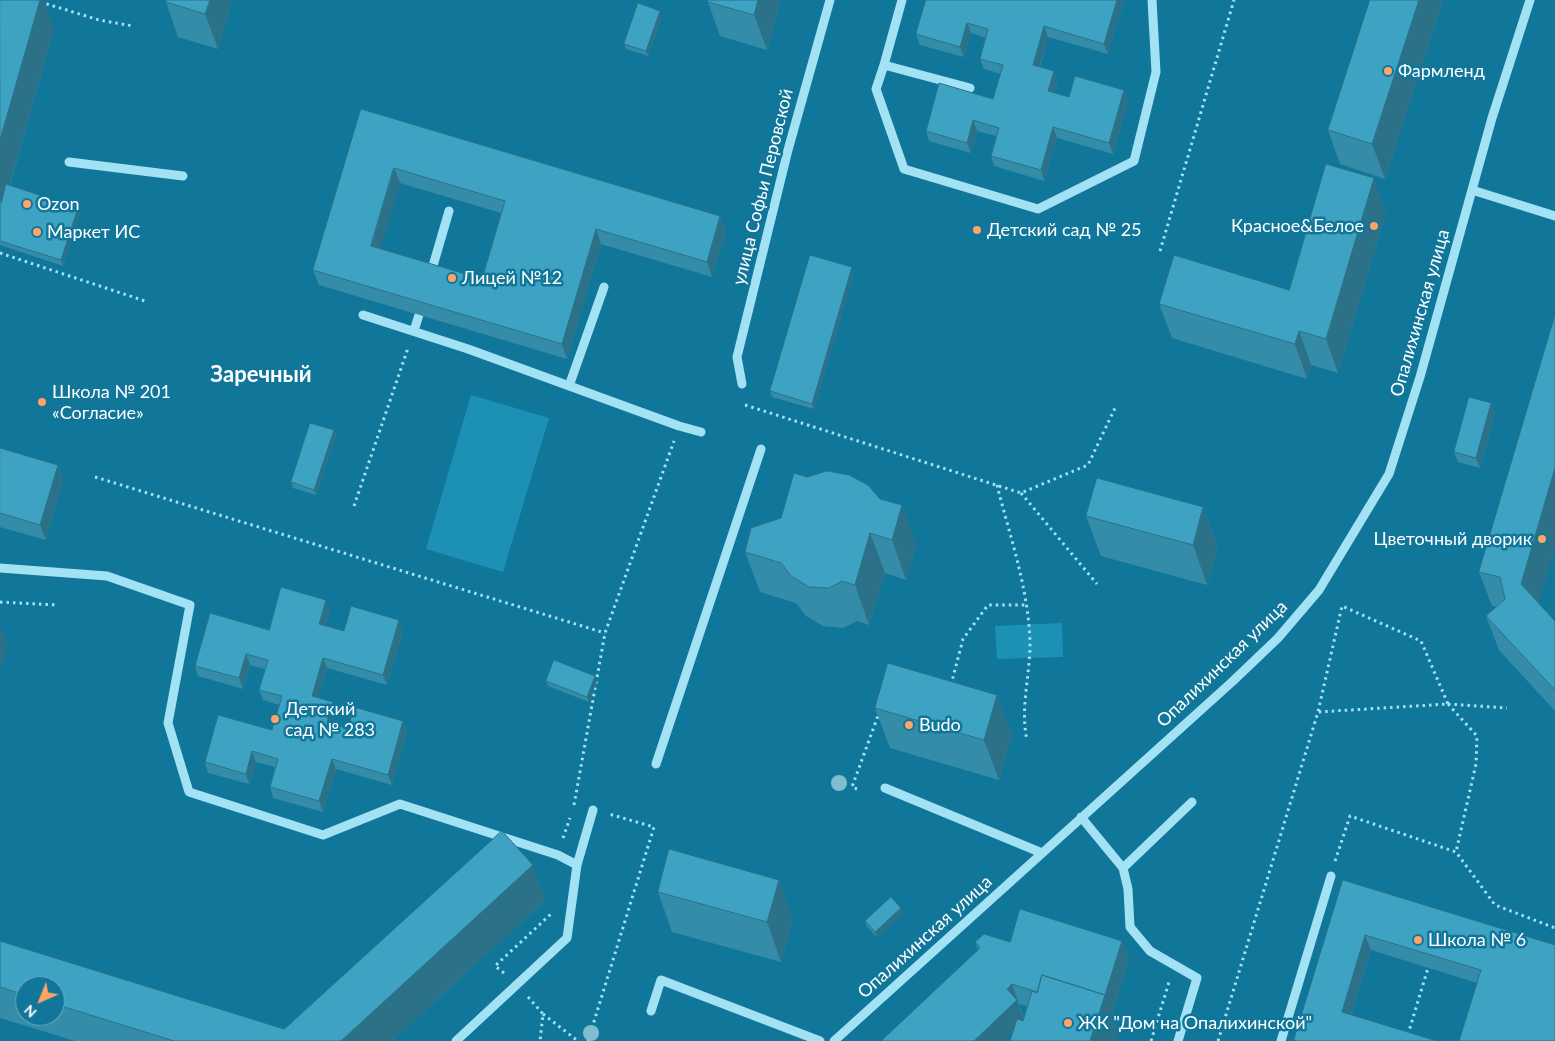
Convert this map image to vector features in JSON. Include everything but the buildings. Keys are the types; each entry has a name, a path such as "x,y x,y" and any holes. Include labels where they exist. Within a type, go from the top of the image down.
{"street":[{"name":"улица Софьи Перовской","path":"742,384 737,357 788,150 830,0"},
{"path":"902,0 876,89 904,169 1038,209 1134,161 1156,72 1152,0"},
{"name":"Опалихинская улица","path":"834,1041 1233,681 1278,638 1319,590 1389,474 1420,377 1472,190 1530,0"},
{"path":"884,65 970,88"},
{"path":"69,162 183,176"},
{"path":"1472,190 1555,216"},
{"path":"414,331 449,211"},
{"path":"569,386 604,287"},
{"path":"363,315 414,331 679,426 701,432"},
{"path":"656,764 761,449"},
{"path":"0,568 107,576 190,605 168,722 189,792 323,835 400,804 558,855 577,865"},
{"path":"885,788 1042,853"},
{"path":"1123,868 1192,802"},
{"path":"456,1041 567,938 577,865 594,810"},
{"path":"1081,817 1123,868 1128,889 1130,927 1150,951 1197,978 1178,1041"},
{"path":"1281,1041 1331,876"},
{"path":"651,1011 661,980 820,1041"}],"path":[{"path":"34,0 99,20 133,26"},
{"path":"1160,251 1234,0"},
{"path":"0,253 148,302"},
{"path":"354,506 414,331"},
{"path":"745,405 1021,493 1097,584"},
{"path":"1021,493 1088,465 1115,408"},
{"path":"558,855 574,804 605,633 679,426"},
{"path":"95,477 605,633"},
{"path":"997,485 1027,605 1030,644 1024,724 1027,740"},
{"path":"0,602 57,605"},
{"path":"946,687 952,684 963,639 988,606 1027,605"},
{"path":"1218,1041 1318,712 1342,606 1420,641 1448,704 1477,736 1476,764 1456,852"},
{"path":"1318,712 1448,704 1507,708"},
{"path":"857,789 852,788 881,708"},
{"path":"574,804 654,827 588,1041"},
{"path":"1331,876 1350,816 1456,852 1495,905 1555,928"},
{"path":"554,912 495,966 543,1014 578,1041"},
{"path":"1151,1041 1174,965"},
{"path":"1406,1041 1428,968"},
{"path":"540,1041 543,1014"}],"shaded area":[{"path":"471,395 549,418 503,572 426,549"},
{"path":"1062,623 1063,657 997,659 995,626"}],"place":[{"name":"Фармленд","path":"1388,71"},
{"name":"Ozon","path":"27,204"},
{"name":"Красное&Белое","path":"1374,226"},
{"name":"Детский сад № 25","path":"977,230"},
{"name":"Маркет ИС","path":"37,232"},
{"name":"Лицей №12","path":"452,278"},
{"name":"Школа № 201 «Согласие»","path":"42,402"},
{"name":"Цветочный дворик","path":"1542,539"},
{"name":"Детский сад № 283","path":"275,719"},
{"name":"Budo","path":"909,725"},
{"name":"Школа № 6","path":"1418,940"},
{"name":"ЖК \"Дом на Опалихинской\"","path":"1068,1023"}],"district":[{"name":"Заречный","path":"261,375"}]}
